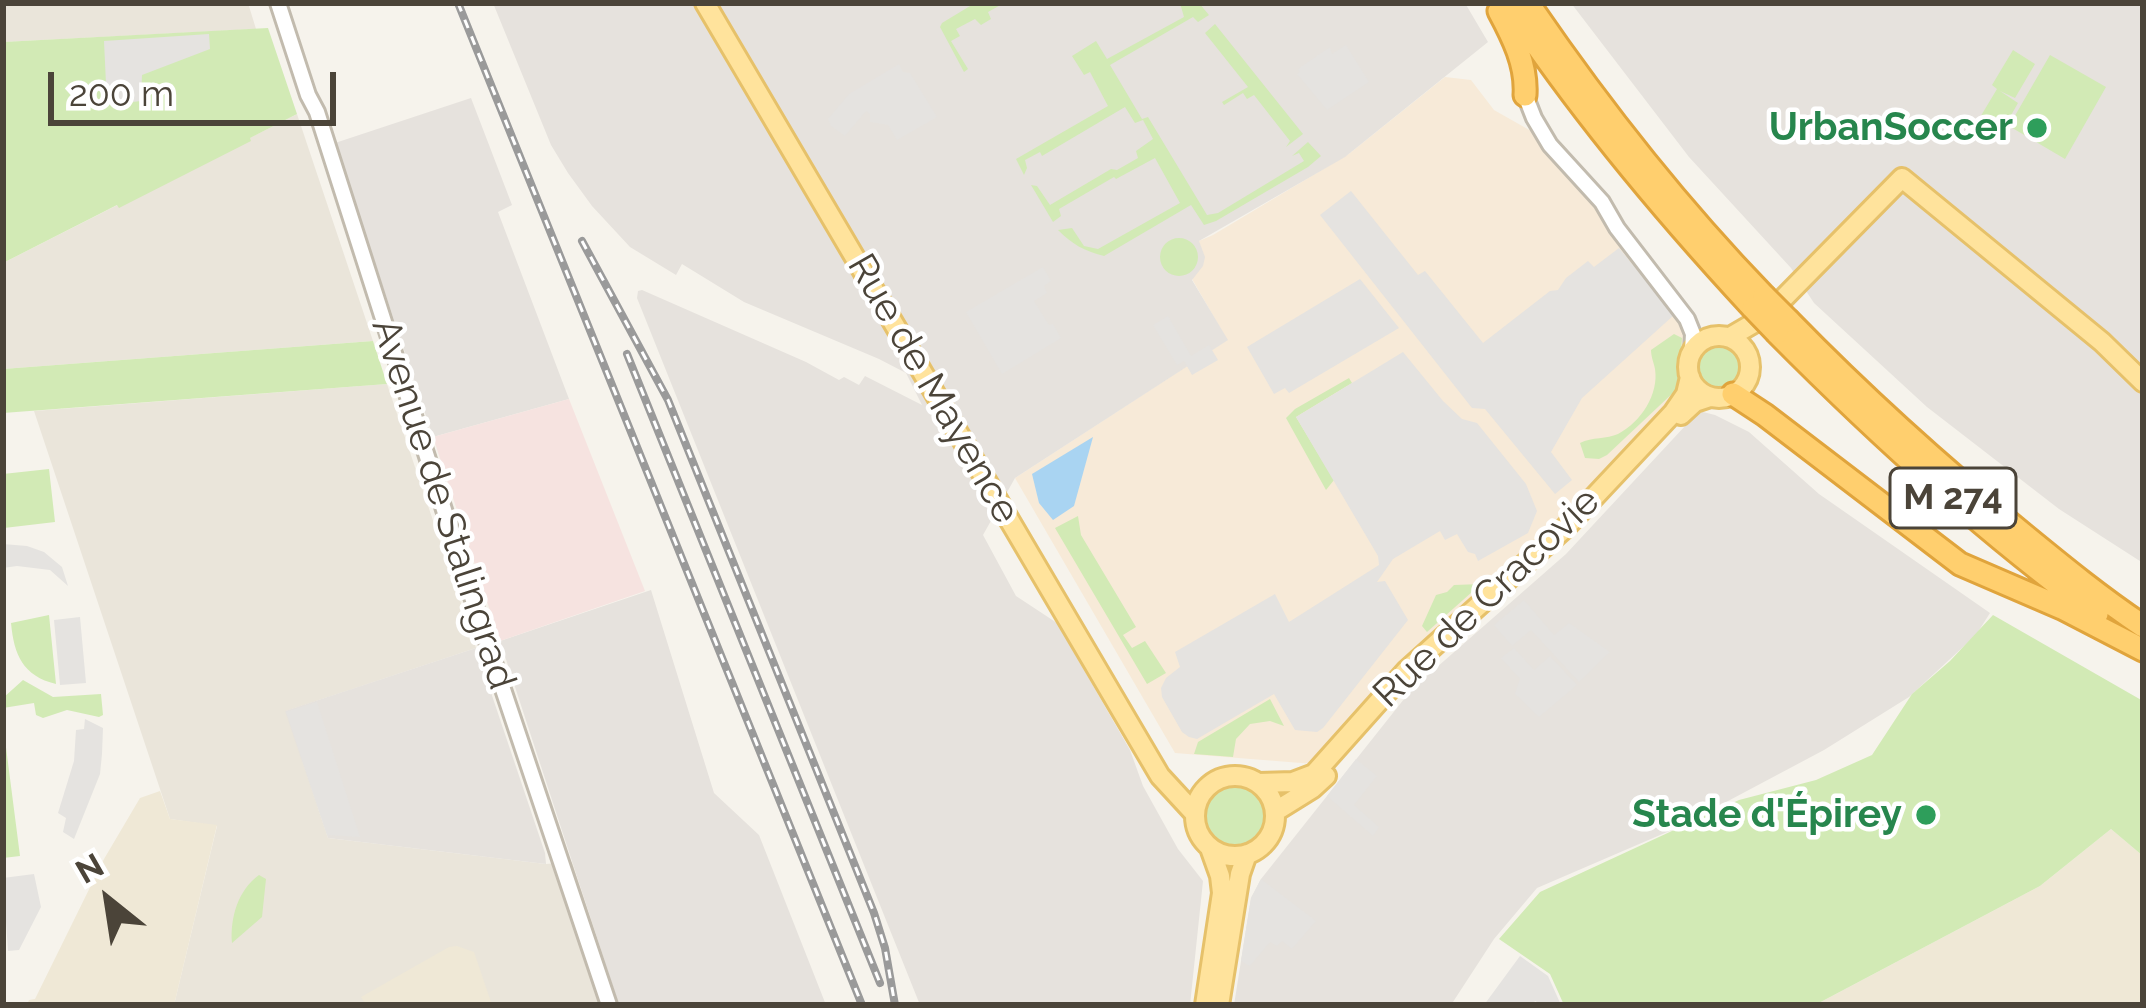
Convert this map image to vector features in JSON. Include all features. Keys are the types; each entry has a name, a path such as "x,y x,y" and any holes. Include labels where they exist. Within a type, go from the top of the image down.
{"highway":[{"path":"1494,3 1523,65 1525,95"},
{"name":"M 274","path":"1508,3 1672,220 1920,470 2143,649"},
{"name":"M 274","path":"1528,3 1614,122 1770,315 1931,457 2084,584 2143,626"},
{"path":"1722,396 1755,408 1960,564 2143,649"}],"main road":[{"name":"Rue de Mayence","path":"706,3 1160,776 1195,814"},
{"path":"1730,337 1770,315 1902,178 2102,342 2143,382"},
{"path":"1749,357 1730,337 1713,336 1692,351 1690,377 1698,390 1722,396 1740,389 1748,376 1749,357 1770,315"},
{"name":"Rue de Cracovie","path":"1259,783 1293,782 1314,774 1406,671 1565,528 1673,413 1686,394 1690,377"},
{"name":"Rue de Cracovie","path":"1276,811 1313,788 1400,686 1566,539 1695,402 1722,396"},
{"path":"1160,776 1184,784 1210,784"},
{"path":"1205,1005 1222,893 1210,848 1195,827 1195,814 1210,784 1226,776 1240,776 1259,783 1276,811 1268,839 1243,864 1219,1005"},
{"path":"1210,848 1243,864"}],"street":[{"name":"Avenue de Stalingrad","path":"278,3 609,1005"},
{"path":"1525,95 1543,134 1602,202 1687,319 1694,334 1692,351"}],"shaded area":[{"path":"3,3 248,3 256,29 3,42"},
{"path":"493,3 1465,3 1488,42 1345,157 1199,241 1205,257 1192,280 1228,340 1015,478 983,535 1016,596 1057,623 1130,750 1143,786 1178,849 1203,881 1190,1005 920,1005 638,291 839,380 844,377 859,385 865,376 922,405 906,373 744,302 682,264 676,275 630,247 592,206 551,145"},
{"path":"1571,3 2143,3 2143,563 2059,509 1927,407 1814,303 1791,268 1689,157"},
{"path":"209,34 210,49 142,75 141,101 107,105 104,41"},
{"path":"1346,45 1369,82 1327,110 1297,74 1298,69 1330,47 1332,54"},
{"path":"899,64 903,72 910,73 937,117 897,140 888,125 870,122 866,111 845,136 831,126 828,119 849,94"},
{"path":"1445,77 1471,80 1494,110 1547,140 1608,210 1691,342 1679,393 1557,523 1395,667 1314,764 1175,753 1015,478 1227,340 1192,279 1199,241 1350,153"},
{"path":"471,98 512,205 498,212 569,399 433,437 335,143"},
{"path":"297,114 373,341 3,369 3,242 5,262"},
{"path":"1351,191 1418,275 1425,271 1483,343 1550,291 1558,290 1588,261 1594,267 1619,248 1674,315 1582,398 1551,452 1572,480 1555,494 1485,409 1472,408 1320,215"},
{"path":"1043,267 1051,281 1044,286 1047,293 1034,301 1061,338 1002,374 966,312"},
{"path":"1360,279 1399,328 1289,393 1285,388 1274,394 1247,347"},
{"path":"1168,316 1191,356 1209,345 1218,360 1192,375 1184,361 1177,365 1153,325"},
{"path":"1403,352 1443,401 1462,419 1477,423 1526,484 1537,511 1528,533 1478,561 1457,534 1445,540 1440,531 1393,559 1377,582 1385,581 1408,620 1317,732 1295,730 1274,694 1197,739 1189,737 1162,697 1166,678 1180,667 1175,652 1275,594 1289,622 1379,565 1296,417"},
{"path":"387,384 476,648 286,711 328,838 546,864 572,862 619,1005 174,1005 217,826 170,819 34,411"},
{"path":"569,399 645,591 500,641 433,437"},
{"path":"1699,411 1749,432 1819,494 1990,613 1976,635 1909,697 1824,750 1681,826 1537,888 1494,939 1451,1005 1234,1005 1251,898 1261,879 1412,689 1566,554"},
{"path":"3,544 44,552 62,567 68,586 50,570 3,568"},
{"path":"651,590 714,793 759,835 826,1005 619,1005 500,641"},
{"path":"1524,600 1554,635 1569,623 1610,652 1579,682 1531,630 1512,646 1494,625"},
{"path":"80,617 86,683 60,685 54,620"},
{"path":"476,648 546,864 328,838 285,711"},
{"path":"1514,648 1534,670 1550,656 1577,685 1539,717 1515,694 1520,679 1501,658"},
{"path":"317,702 360,837 327,835 286,712"},
{"path":"85,719 103,728 102,754 100,774 74,839 63,832 66,818 58,813 74,761 76,730 84,729"},
{"path":"1356,759 1377,776 1354,805 1379,827 1373,836 1327,796"},
{"path":"160,791 170,819 217,825 174,1005 27,1005 35,999 104,859 140,798"},
{"path":"2111,829 2143,856 2143,1005 1815,1005 2040,886"},
{"path":"34,874 41,907 19,950 8,951 3,878"},
{"path":"1261,879 1316,921 1292,949 1282,941 1277,946 1270,942 1250,966 1241,961 1251,898"},
{"path":"449,947 474,952 492,1005 366,1005 361,997"},
{"path":"1520,956 1548,976 1561,1005 1538,1005 1536,1001 1484,1005"}],"green space":[{"path":"975,3 1004,3 988,12 991,19 981,25 975,19 956,29 960,36 951,41 968,69 964,72 940,27"},
{"path":"1180,3 1199,3 1209,15 1198,22 1193,17 1110,65 1142,119 1148,117 1207,215 1218,213 1304,161 1299,153 1292,156 1308,142 1321,156 1216,221 1204,225 1191,205 1104,256 1090,252 1058,230 1072,228 1084,246 1098,249 1180,203 1155,158 1059,209 1061,216 1053,222 1031,185 1037,186 1050,205 1138,158 1136,151 1153,139 1143,120 1135,123 1125,107 1042,156 1040,152 1025,160 1024,175 1016,159 1108,106 1090,72 1084,75 1072,56 1096,41 1107,59 1184,17"},
{"path":"1215,24 1303,134 1286,147 1290,141 1254,95 1247,99 1243,93 1222,102 1248,87 1205,33"},
{"path":"268,28 297,114 3,263 3,42"},
{"path":"2013,50 2035,64 2015,98 2000,91 2018,103 1998,138 1976,124"},
{"path":"2050,55 2106,87 2065,159 2009,126"},
{"path":"1179,238 1192,244 1198,257 1192,270 1179,276 1166,270 1160,257 1166,244"},
{"path":"1674,334 1682,338 1675,391 1607,455 1585,458 1580,443 1618,434 1641,415 1656,378 1651,350"},
{"path":"373,341 387,384 3,413 3,369"},
{"path":"1719,342 1736,349 1743,366 1736,383 1719,390 1702,383 1695,366 1702,349"},
{"path":"1349,378 1352,383 1296,417 1334,480 1326,490 1286,418"},
{"path":"49,469 55,522 4,528 3,474"},
{"path":"1078,516 1081,535 1136,627 1123,635 1132,648 1145,641 1166,673 1147,684 1055,528"},
{"path":"1481,584 1427,632 1422,626 1436,595 1454,585"},
{"path":"49,615 56,684 35,676 22,662 11,623"},
{"name":"Stade d'Épirey","path":"1993,615 2143,701 2143,856 2111,829 2040,886 1815,1005 1564,1005 1550,974 1499,939 1540,892 1739,800 1816,780 1872,755 1912,694"},
{"path":"23,680 53,697 101,694 103,715 67,710 43,718 36,715 34,703 3,708 3,698"},
{"path":"1270,699 1284,726 1270,721 1250,724 1236,739 1233,757 1194,754 1198,742"},
{"path":"3,724 20,856 3,858"},
{"path":"1235,783 1258,793 1268,816 1258,839 1235,849 1212,839 1202,816 1212,793"},
{"path":"259,875 266,879 262,917 232,943 237,905"}],"water":[{"path":"1093,437 1074,506 1053,520 1039,503 1032,474"}],"railway":[{"path":"458,3 862,1005"},
{"path":"582,241 668,400 874,913 895,1005"},
{"path":"627,354 880,983"}],"place":[{"name":"UrbanSoccer","path":"2037,128"},
{"name":"Stade d'Épirey","path":"1926,815"}]}
